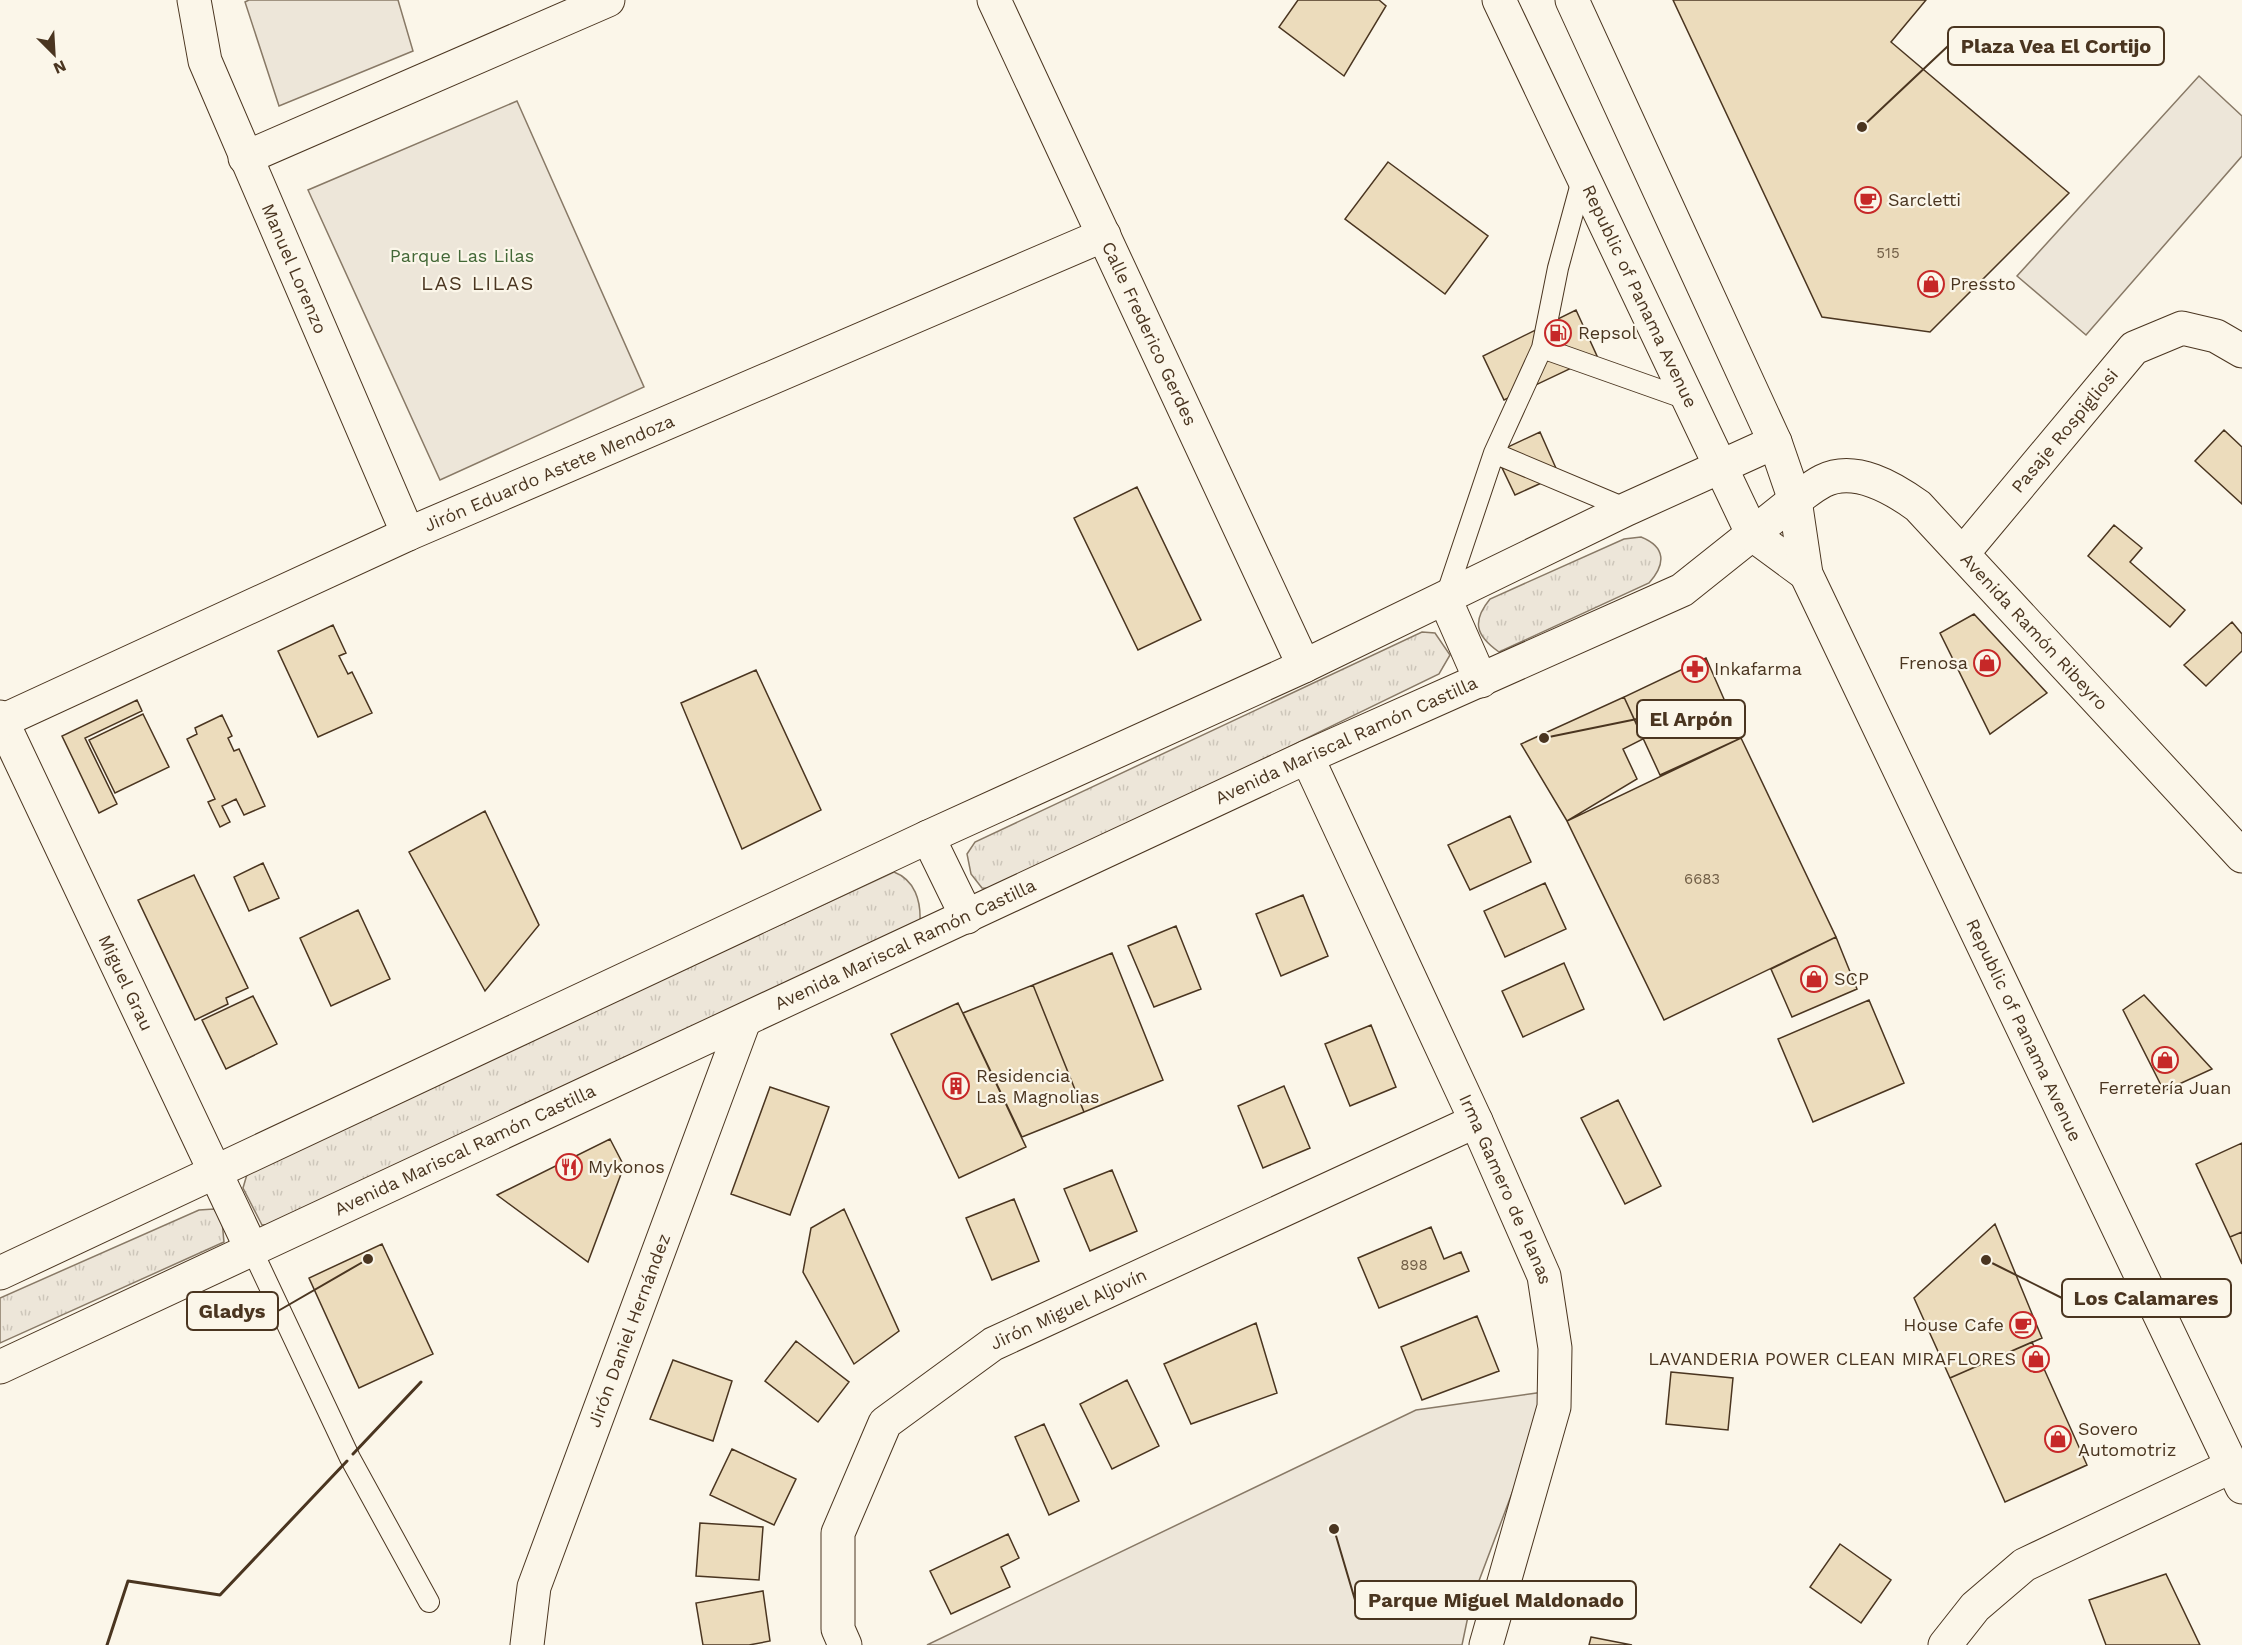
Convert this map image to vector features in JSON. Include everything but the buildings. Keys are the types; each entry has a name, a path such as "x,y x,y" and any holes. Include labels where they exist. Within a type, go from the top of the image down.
{"street":[{"name":"Manuel Lorenzo","path":"194,0 205,61 245,158 362,422 408,534"},
{"path":"245,158 608,0"},
{"name":"Calle Frederico Gerdes","path":"994,0 1304,666"},
{"name":"Republic of Panama Avenue","path":"1499,0 1753,535 1806,574"},
{"name":"Republic of Panama Avenue","path":"1572,0 1775,442 1795,500 1806,574 2237,1477"},
{"name":"Jirón Eduardo Astete Mendoza","path":"1,720 408,534 1104,235"},
{"name":"Pasaje Rospigliosi","path":"1963,554 2134,348 2182,328 2216,336 2242,351"},
{"path":"0,1273 928,837 1304,666 1627,509 1775,442"},
{"name":"Avenida Ramón Ribeyro","path":"1795,500 1825,480 1849,477 1871,479 1896,490 1918,506 2242,856"},
{"name":"Avenida Mariscal Ramón Castilla","path":"0,1367 1307,757 1682,590 1795,500"},
{"path":"1445,599 1481,681"},
{"name":"Miguel Grau","path":"1,720 252,1250"},
{"name":"Irma Gamero de Planas","path":"1307,757 1476,1121 1544,1276 1555,1348 1554,1407 1486,1645"},
{"path":"928,837 967,917"},
{"name":"Jirón Daniel Hernández","path":"526,1645 534,1587 744,1021"},
{"name":"Jirón Miguel Aljovín","path":"845,1645 838,1629 838,1533 885,1423 993,1344 1476,1121"},
{"path":"1945,1645 1975,1607 2024,1565 2237,1477"}],"lane":[{"path":"1445,599 1494,453 1542,348 1558,268 1583,176"},
{"path":"1542,348 1689,400"},
{"path":"1494,453 1627,509"},
{"path":"252,1250 350,1458 429,1602"}],"green space":[{"path":"249,0 398,0 413,51 279,106 245,2"},
{"path":"2199,76 2242,116 2242,156 2086,335 2017,276"},
{"name":"Parque Las Lilas","path":"517,101 644,387 440,480 308,190"},
{"path":"1641,537 1655,546 1661,557 1661,563 1655,576 1649,583 1499,652 1481,634 1480,614 1490,599 1624,539"},
{"path":"1422,632 1435,633 1450,655 1439,674 996,889 982,888 971,874 967,854 975,842"},
{"path":"894,872 912,886 918,899 920,922 276,1224 262,1225 243,1188 248,1171"},
{"path":"214,1209 222,1221 224,1242 0,1343 0,1298 199,1210"},
{"path":"1544,1392 1526,1456 1471,1602 1462,1645 927,1645 1416,1410"}],"wall":[{"path":"353,1454 421,1382"},
{"path":"107,1645 128,1581 220,1595 347,1461"}],"place":[{"name":"Plaza Vea El Cortijo","path":"1862,127"},
{"name":"Sarcletti","path":"1868,200"},
{"name":"Pressto","path":"1931,284"},
{"name":"Repsol","path":"1558,333"},
{"name":"Frenosa","path":"1987,663"},
{"name":"Inkafarma","path":"1695,669"},
{"name":"El Arpón","path":"1544,738"},
{"name":"SCP","path":"1814,979"},
{"name":"Ferretería Juan","path":"2165,1060"},
{"name":"Residencia Las Magnolias","path":"956,1086"},
{"name":"Mykonos","path":"569,1167"},
{"name":"Gladys","path":"368,1259"},
{"name":"Los Calamares","path":"1986,1260"},
{"name":"House Cafe","path":"2023,1325"},
{"name":"LAVANDERIA POWER CLEAN MIRAFLORES","path":"2036,1359"},
{"name":"Sovero Automotriz","path":"2058,1439"},
{"name":"Parque Miguel Maldonado","path":"1334,1529"}],"district":[{"name":"LAS LILAS","path":"478,283"}]}
